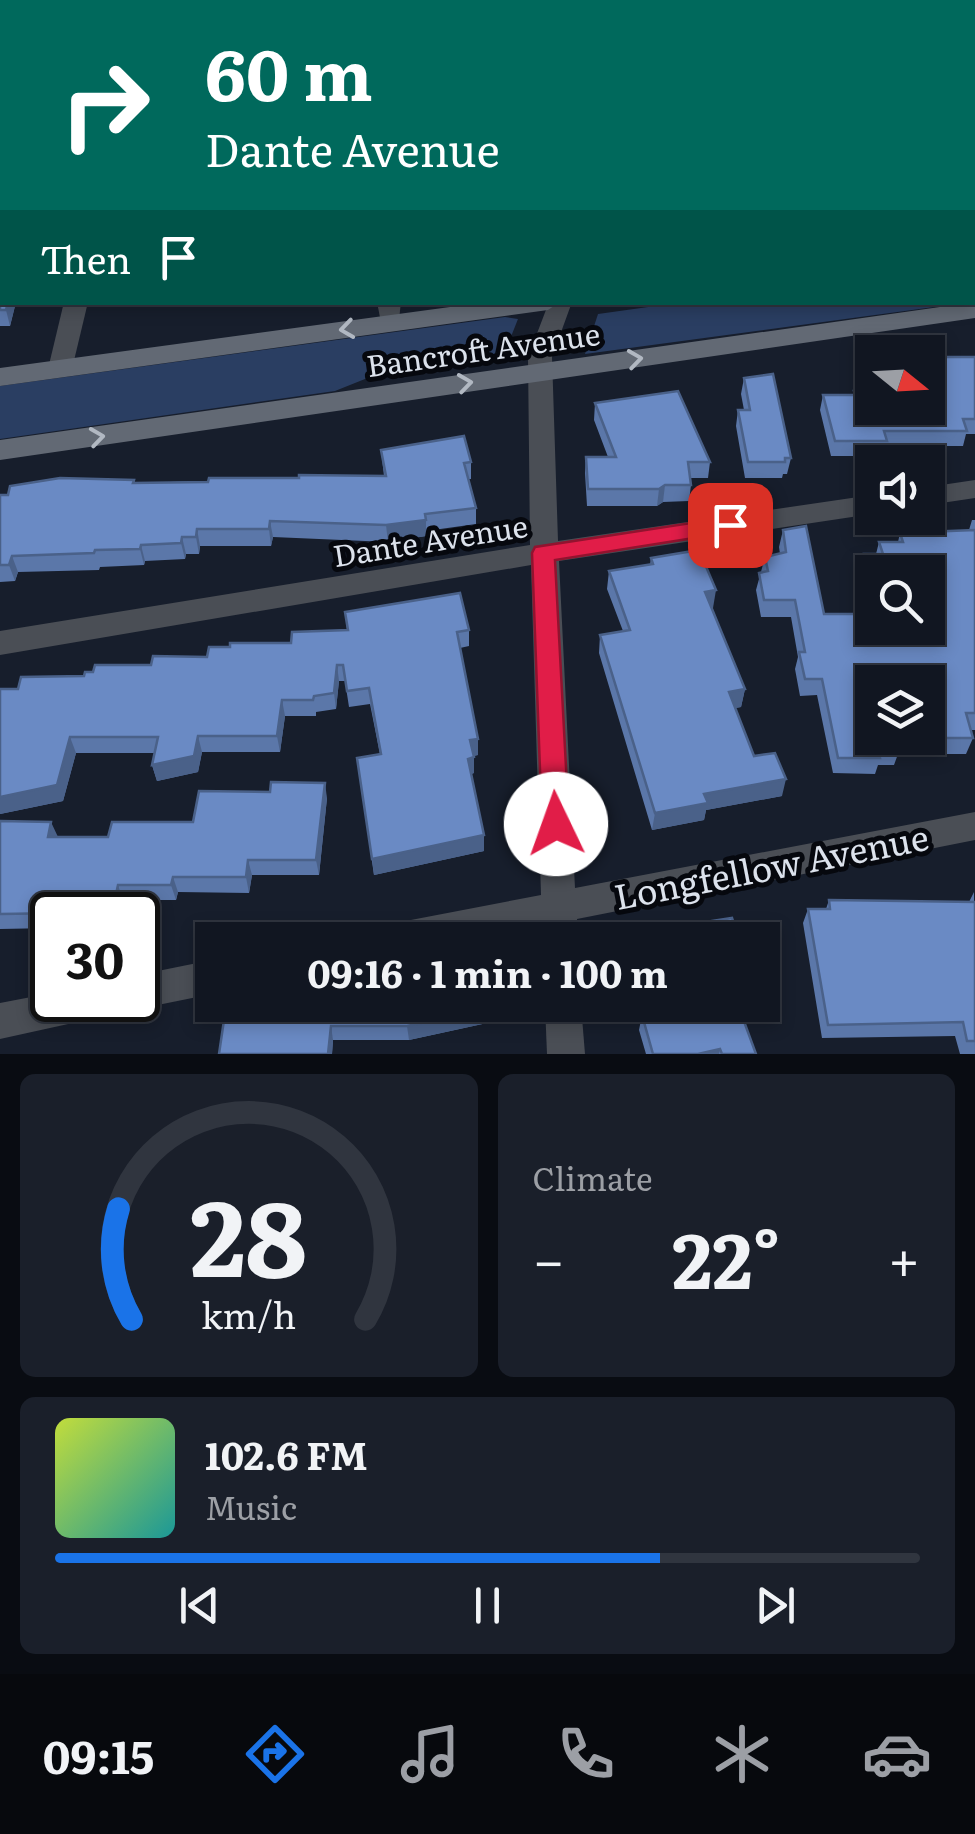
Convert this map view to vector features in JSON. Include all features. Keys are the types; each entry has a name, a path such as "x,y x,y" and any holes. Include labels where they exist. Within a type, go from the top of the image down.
{"main road":[{"name":"Bancroft Avenue","path":"0,377 390,313 505,305"},
{"name":"Bancroft Avenue","path":"0,450 975,310"}],"street":[{"path":"60,368 75,305"},
{"path":"560,305 538,373 560,922"},
{"path":"945,493 975,489"},
{"name":"Dante Avenue","path":"0,643 543,553 855,507"},
{"name":"Longfellow Avenue","path":"564,922 975,826"},
{"path":"160,988 195,980"},
{"path":"0,1021 30,1015"},
{"path":"564,1022 566,1054"}],"shaded area":[{"path":"662,305 949,305 585,354 598,314"},
{"path":"505,317 518,319 503,357 375,375 335,391 0,439 0,386"}],"building":[{"path":"945,357 975,357 975,419 963,419 967,431 884,431 887,441 835,441 823,395 855,395 855,425 945,425"},
{"path":"773,374 791,458 785,458 785,462 748,462 738,410 750,410 744,378"},
{"path":"678,391 710,462 688,462 691,485 588,489 586,457 616,457 595,403"},
{"path":"464,436 471,462 464,463 476,508 425,514 426,520 386,525 270,521 269,529 197,529 196,537 182,537 181,543 94,553 12,556 9,565 0,565 0,495 8,495 10,486 60,478 134,480 133,483 299,475 386,476 381,450"},
{"path":"806,526 824,614 855,614 855,645 945,645 945,555 864,554 883,554 879,542 903,542 901,535 975,530 975,713 966,713 973,738 945,738 945,665 855,665 855,755 880,758 838,758 822,679 805,679 799,652 805,652 795,600 764,600 759,573 768,571 765,557 786,552 783,530"},
{"path":"699,550 716,590 705,592 745,689 729,692 754,756 775,753 786,779 704,794 708,803 655,813 600,635 630,630 609,571 653,564 651,558"},
{"path":"460,593 469,630 457,632 478,739 470,740 474,757 468,759 484,835 372,859 357,758 381,754 369,688 347,691 343,665 337,665 334,693 314,696 313,700 282,700 277,736 198,736 194,756 152,765 158,737 70,737 57,785 0,797 0,689 18,689 21,677 84,676 85,672 93,672 95,665 151,665 153,656 207,657 209,647 230,647 230,643 291,643 292,632 348,630 345,612"},
{"path":"271,782 325,783 316,860 248,860 246,877 173,877 171,885 118,885 116,892 30,892 30,914 0,914 0,821 51,822 48,837 108,837 112,822 193,822 199,791 270,792"},
{"path":"829,900 975,902 975,1041 967,1041 963,1022 828,1025 808,909 830,909"},
{"path":"224,1022 426,1022 407,1026 331,1026 328,1054 219,1054"},
{"path":"644,1022 744,1022 756,1054 722,1054 720,1049 698,1054 653,1054"}],"route":[{"path":"556,824 543,553 730,525"}]}
